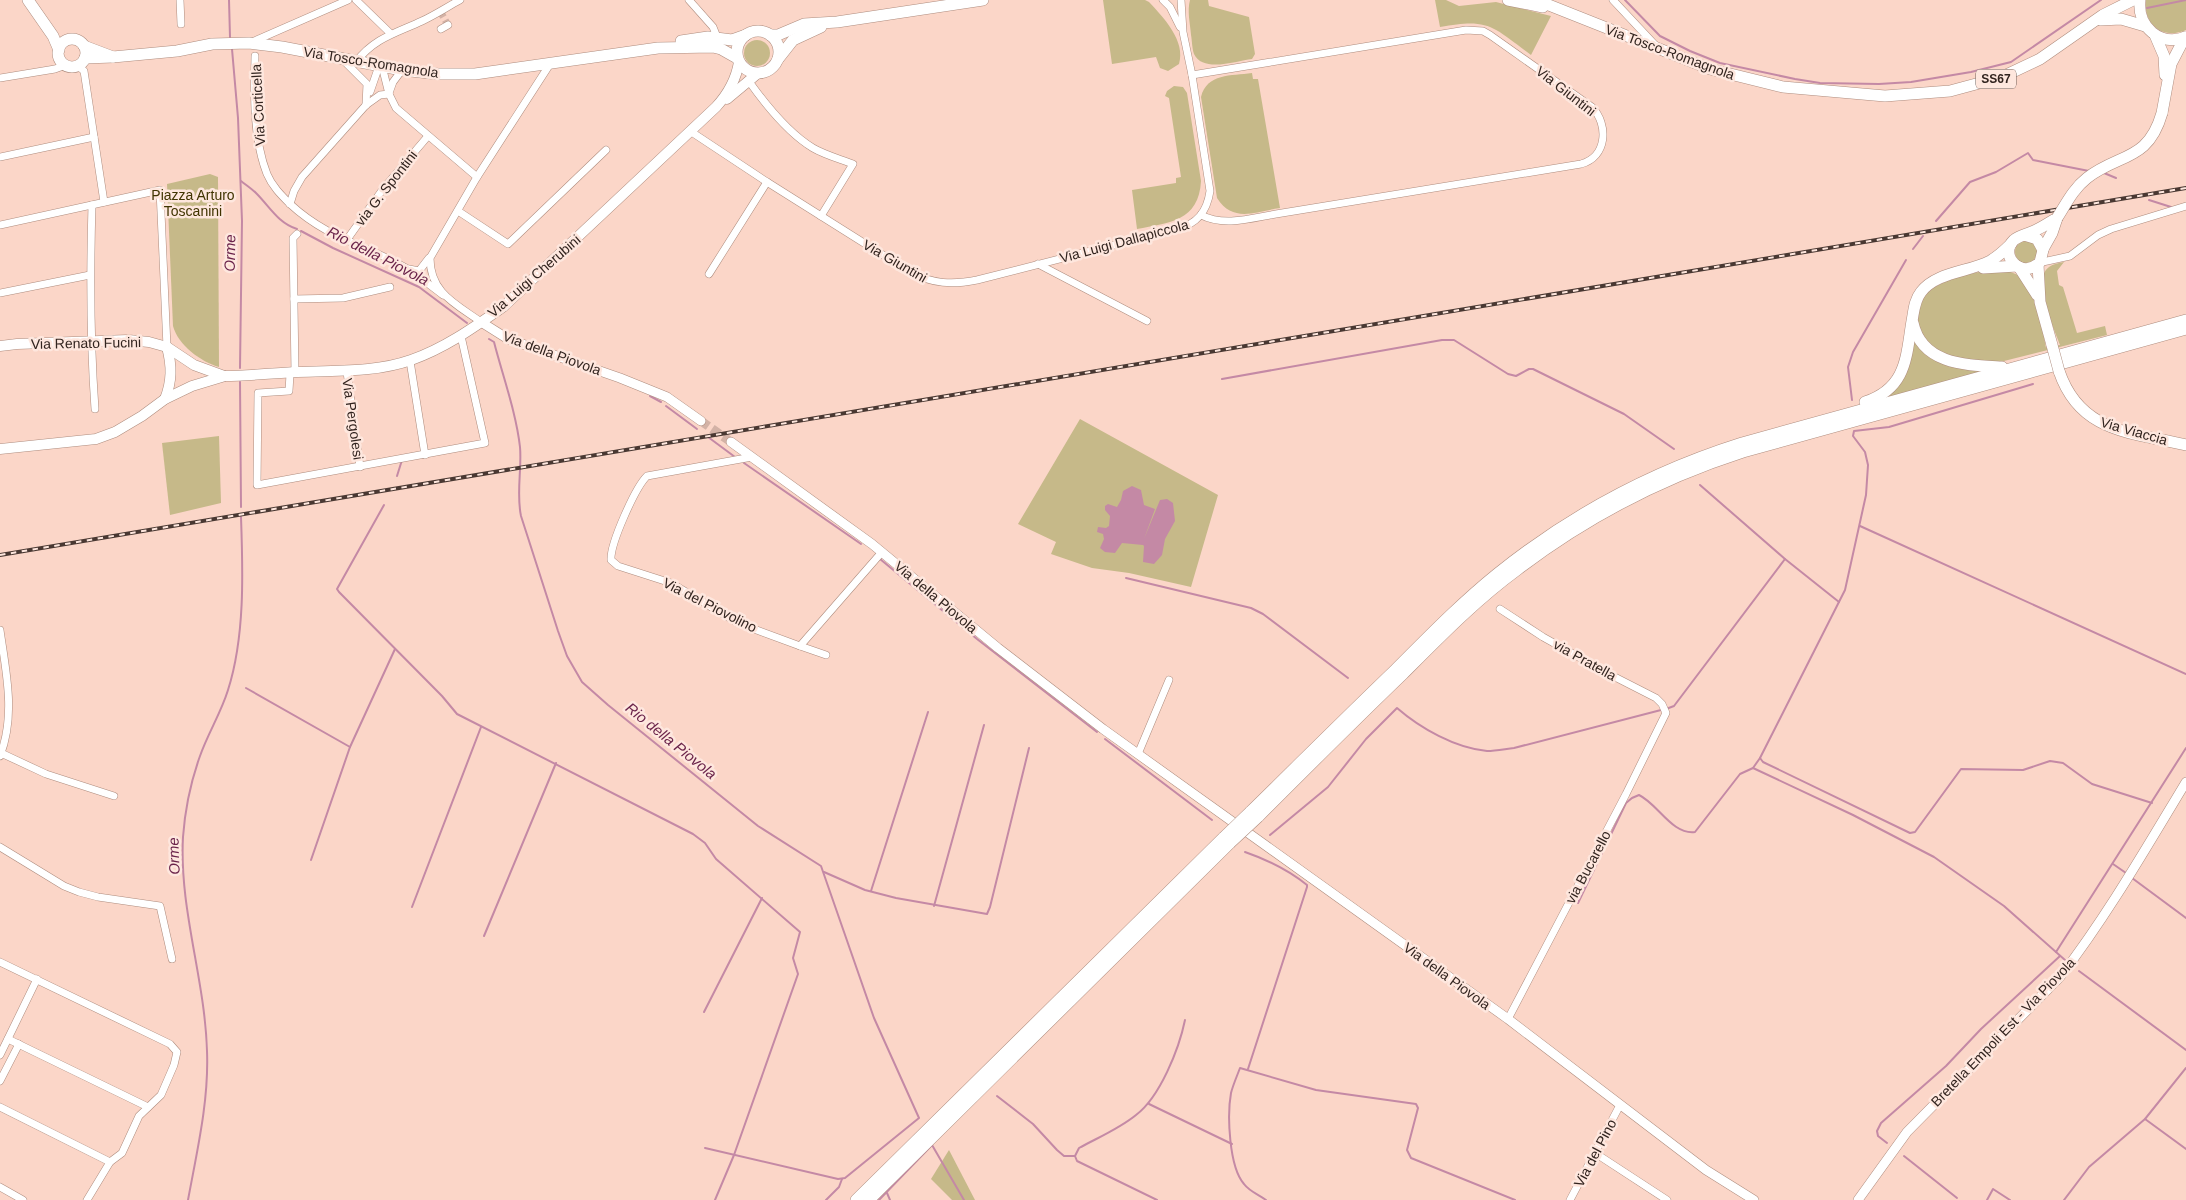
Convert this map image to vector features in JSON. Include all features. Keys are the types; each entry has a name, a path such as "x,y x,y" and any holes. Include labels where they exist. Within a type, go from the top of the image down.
{"main road":[{"path":"28,0 58,44 60,58 76,63 86,52 84,46"},
{"path":"837,22 812,29 799,36 786,46 770,70 753,77 738,60 738,45 746,35 758,31 770,35 778,35 804,24 837,22 983,0"},
{"path":"1508,0 1560,10"},
{"path":"1536,0 1560,10"},
{"name":"Via Tosco-Romagnola","path":"1560,10 1710,70 1763,83 1825,92 1885,96 1944,92 2002,77 2040,59 2093,22 2133,0"},
{"path":"2140,0 2141,17 2145,26"},
{"name":"Via Tosco-Romagnola","path":"2093,22 2121,19 2145,26"},
{"name":"Via Tosco-Romagnola","path":"43,22 71,39 79,41 84,46 113,57"},
{"name":"SS67","path":"2145,26 2155,35"},
{"name":"Via Tosco-Romagnola","path":"658,48 697,38 718,37 732,40 746,35"},
{"path":"770,35 778,46 778,59"},
{"path":"2155,35 2174,40 2186,37"},
{"path":"2155,35 2164,56 2165,87"},
{"path":"2040,302 2038,264 2057,218 2073,191 2086,178 2142,148 2156,128 2162,113 2165,87 2171,64 2186,37"},
{"path":"59,50 63,42 71,39"},
{"name":"Via Tosco-Romagnola","path":"76,63 113,57 167,52 212,44 249,43 282,47 402,70 438,74 475,74 658,48 702,46 721,49 738,60"},
{"name":"Via Luigi Cherubini","path":"716,107 729,91 736,77 738,60"},
{"name":"Via Luigi Cherubini","path":"225,376 347,372 380,368 410,361 437,350 503,307 716,107 753,77"},
{"path":"1834,416 1879,396 1895,383 1905,364 1916,301 1924,288 1934,281 1991,260 2016,238 2057,218"},
{"path":"2024,235 2035,238 2043,250"},
{"path":"2011,244 2010,256 2040,302"},
{"path":"1964,271 1995,266 2029,269 2038,264"},
{"name":"Via Viaccia","path":"2040,302 2059,371 2067,391 2076,405 2096,422 2186,446"},
{"path":"1912,319 1918,339 1936,356 1970,365 2012,368"},
{"path":"1254,815 1466,600 1548,536 1629,489 1710,453 1834,416 2186,320"},
{"path":"856,1200 1227,840 1439,638 1515,571 1566,535 1634,496 1707,464 1761,446 2186,329"},
{"name":"Via Renato Fucini","path":"0,346 128,340 149,342 167,347 194,365 225,376"},
{"path":"165,399 171,376 167,347"},
{"path":"0,449 96,439 115,432 142,416 165,399 192,386 225,376"},
{"path":"869,1200 1227,840"}],"street":[{"path":"180,0 181,24"},
{"path":"249,43 346,0"},
{"path":"356,0 390,33"},
{"path":"356,62 364,50 390,33 423,21 460,0"},
{"path":"689,0 714,27 718,37"},
{"name":"Via Luigi Dallapiccola","path":"1163,0 1170,7 1183,32"},
{"name":"Via Luigi Dallapiccola","path":"1038,264 1185,227 1201,215 1210,191 1192,75 1183,32 1181,0"},
{"path":"1613,0 1660,50"},
{"name":"Via Giuntini","path":"1192,75 1478,30 1490,35 1592,107 1599,116 1603,134 1598,154 1589,162 1581,164 1225,221 1210,220 1201,215"},
{"name":"Via Corticella","path":"256,56 255,90 260,149 267,173 274,186 290,204 311,222 346,241 406,269 444,294"},
{"path":"342,60 361,75 368,84 366,104"},
{"path":"0,78 55,69 76,63 84,72 104,202"},
{"path":"406,269 419,271 430,258 476,177 550,64"},
{"path":"366,104 380,66"},
{"path":"380,66 389,94 396,108 476,177"},
{"path":"389,94 393,82 402,70"},
{"path":"753,77 775,113 801,140 816,149 853,164 821,216"},
{"path":"290,204 294,191 302,177 366,104 380,95 389,94"},
{"name":"Via Giuntini","path":"690,132 910,272 933,282 948,284 971,281 1038,264"},
{"name":"via G. Spontini","path":"346,241 383,189 428,136"},
{"path":"0,157 94,137"},
{"path":"458,211 508,244 606,150"},
{"path":"709,274 767,182"},
{"path":"0,225 160,190 167,347"},
{"path":"92,205 90,342 96,409"},
{"path":"2038,264 2061,259 2078,252 2098,235 2111,228 2186,206"},
{"path":"298,234 293,238 292,373 289,391 258,393 257,484 485,444 461,336"},
{"path":"2043,250 2061,259"},
{"name":"Via della Piovola","path":"430,258 430,272 434,282 444,294 481,322 508,339 612,375 667,397 701,421"},
{"path":"1038,264 1148,321"},
{"path":"0,293 90,275"},
{"path":"294,299 343,298 390,287"},
{"path":"410,361 426,455"},
{"name":"Via Pergolesi","path":"347,372 360,467"},
{"name":"Via della Piovola","path":"731,442 882,552 998,648 1138,754 1508,1019 1706,1170 1754,1200"},
{"name":"Via del Piovolino","path":"752,457 647,476 614,539 610,552 611,560 618,566 672,583 738,622 826,655"},
{"path":"800,646 882,552"},
{"name":"via Pratella","path":"1500,609 1584,660 1656,698 1662,704 1666,713"},
{"path":"0,630 10,707 8,729 1,755 46,774 114,796"},
{"path":"1138,754 1169,680"},
{"name":"via Bucarello","path":"1508,1019 1626,794 1666,713"},
{"name":"Bretella Empoli Est - Via Piovola","path":"1858,1200 1907,1132 2060,978 2079,953 2186,782"},
{"path":"0,847 64,886 79,892 98,897 157,904 160,906 172,959"},
{"path":"0,962 170,1044 176,1049 177,1054 161,1095 139,1116 122,1153 110,1162 88,1200"},
{"path":"0,1055 37,979"},
{"path":"8,1039 148,1107"},
{"path":"0,1081 19,1044"},
{"name":"Via del Pino","path":"1570,1200 1620,1105"},
{"path":"0,1107 110,1162"},
{"path":"1595,1153 1667,1200"},
{"path":"0,1187 23,1200"}],"green space":[{"path":"1103,0 1145,0 1149,2 1177,38 1180,55 1179,64 1168,71 1160,68 1156,57 1112,64"},
{"path":"1190,0 1208,0 1209,6 1249,17 1255,54 1252,59 1220,64 1205,63 1198,60 1192,47 1189,13"},
{"path":"1435,0 1446,0 1459,6 1496,2 1551,16 1531,55 1498,31 1480,24 1456,24 1440,27"},
{"path":"2146,0 2186,0 2186,30 2170,33 2156,28 2148,17"},
{"path":"757,40 766,44 770,53 766,62 757,66 748,62 744,53 748,44"},
{"path":"1252,73 1253,79 1258,79 1280,208 1245,214 1230,211 1217,198 1201,97 1204,89 1214,80 1221,77"},
{"path":"1174,86 1183,87 1187,93 1201,181 1199,194 1195,205 1180,218 1160,225 1137,229 1132,190 1176,183 1176,178 1181,177 1169,98 1165,96 1167,91"},
{"name":"Piazza Arturo Toscanini","path":"210,174 218,177 219,367 212,365 191,352 180,340 173,326 167,184"},
{"path":"2026,241 2034,244 2037,252 2034,260 2026,263 2018,260 2015,252 2018,244"},
{"path":"2064,262 2057,271 2059,285 2063,287 2077,333 2105,326 2107,335 1996,363 1985,364 1935,352 1917,327 1921,301 1933,288 1957,277 1986,271 2012,272 2026,284 2035,300 2046,348 2060,345 2049,316 2042,282 2044,273 2049,267"},
{"path":"1912,340 1980,370 1980,372 1886,398"},
{"path":"1080,419 1218,495 1191,587 1129,573 1092,568 1051,554 1056,542 1018,524"},
{"path":"219,436 221,503 170,515 162,443"},
{"path":"949,1150 975,1200 952,1200 931,1179"}],"shaded area":[{"path":"1132,486 1141,490 1144,505 1155,509 1144,539 1160,500 1167,499 1173,503 1175,521 1165,539 1162,555 1154,564 1143,562 1143,545 1122,543 1115,553 1105,552 1100,548 1104,539 1103,534 1097,532 1098,527 1106,528 1109,526 1110,516 1105,510 1105,506 1108,504 1117,507 1123,491"}],"waterway":[{"name":"Orme","path":"229,0 230,37"},
{"path":"1625,0 1660,36 1720,63 1820,83 1879,84 1911,82 1971,72 2011,62 2101,0"},
{"path":"2147,8 2186,0"},
{"name":"Orme","path":"232,49 238,118 242,221 240,368"},
{"path":"1936,221 1970,182 1996,172 2028,153 2033,160 2089,171"},
{"path":"2104,173 2116,178"},
{"name":"Rio della Piovola","path":"241,181 256,193 279,219 297,229"},
{"path":"2149,200 2171,207"},
{"name":"Rio della Piovola","path":"301,231 333,248 419,287 467,323"},
{"path":"1913,249 1923,236"},
{"path":"1852,400 1848,367 1853,352 1906,260"},
{"name":"Rio della Piovola","path":"489,339 494,342 518,434 520,447 519,499 521,516 567,656 582,682 608,705 758,826 821,866 874,1018 919,1118 845,1178 838,1179 705,1148"},
{"path":"1222,379 1442,340 1454,340 1508,374 1516,376 1529,369 1533,369 1624,414 1674,449"},
{"name":"Orme","path":"240,382 241,507"},
{"path":"1578,903 1626,803 1632,798 1639,795 1679,829 1695,832 1740,774 1753,768 1760,758 1845,590 1866,495 1868,465 1865,452 1853,436 1854,431 1889,427 2033,384"},
{"path":"650,396 661,402"},
{"path":"666,406 697,429"},
{"path":"708,437 735,457"},
{"path":"397,476 402,460"},
{"path":"744,463 861,544"},
{"path":"1700,485 1785,559 1839,602"},
{"path":"384,505 337,589 442,696 457,714 693,834 705,843 716,859 800,932 793,958 798,974 734,1155 715,1200"},
{"name":"Orme","path":"188,1200 204,1107 207,1051 202,997 185,891 183,837 194,775 203,748 225,698 234,670 242,604 241,517"},
{"path":"1860,526 2186,674"},
{"path":"880,559 977,639 1097,732"},
{"path":"1666,709 1674,706 1785,559"},
{"path":"1126,578 1251,608 1263,614 1348,678"},
{"path":"311,860 350,747 395,649"},
{"path":"246,688 350,747"},
{"path":"1270,835 1328,787 1366,739 1397,708 1416,723 1439,736 1463,746 1487,751 1514,748 1661,710"},
{"path":"871,891 928,712"},
{"path":"934,906 984,725"},
{"path":"412,907 481,727"},
{"path":"1105,739 1212,820"},
{"path":"824,872 865,890 896,898 987,914 1029,748"},
{"path":"2056,952 2186,748"},
{"path":"1760,758 1763,762 1910,833 1915,832 1961,769 2023,770 2050,761 2063,763 2092,784 2152,803"},
{"path":"484,936 556,763"},
{"path":"1753,768 1853,815 1934,857 2004,906 2065,960"},
{"path":"1245,852 1262,858 1292,874 1307,885 1248,1069"},
{"path":"2113,864 2126,873"},
{"path":"2132,878 2186,918"},
{"path":"704,1012 762,898"},
{"path":"1887,1143 1878,1136 1877,1131 1881,1123 1946,1066 1981,1029 2060,956"},
{"path":"2079,971 2186,1050"},
{"path":"1075,1156 1079,1148 1122,1125 1145,1107 1167,1072 1178,1045 1185,1020"},
{"path":"1266,1200 1251,1191 1244,1184 1239,1176 1232,1154 1229,1127 1230,1103 1232,1090 1240,1068 1316,1090 1416,1104 1418,1108 1407,1150 1411,1158 1515,1200"},
{"path":"2064,1200 2089,1167 2145,1119 2186,1068"},
{"path":"997,1096 1033,1124 1064,1156 1075,1156"},
{"path":"1149,1104 1232,1144"},
{"path":"2145,1119 2186,1149"},
{"path":"879,1200 932,1145 964,1200"},
{"path":"1075,1156 1077,1161 1157,1200"},
{"path":"1904,1156 1957,1198"},
{"path":"826,1200 839,1187 842,1179"},
{"path":"1987,1200 1993,1189 2010,1200"},
{"path":"887,1193 890,1200"}],"tunnel":[{"path":"440,11 448,25"},
{"path":"701,421 731,442"}],"railway":[{"path":"0,555 2186,188"}]}
